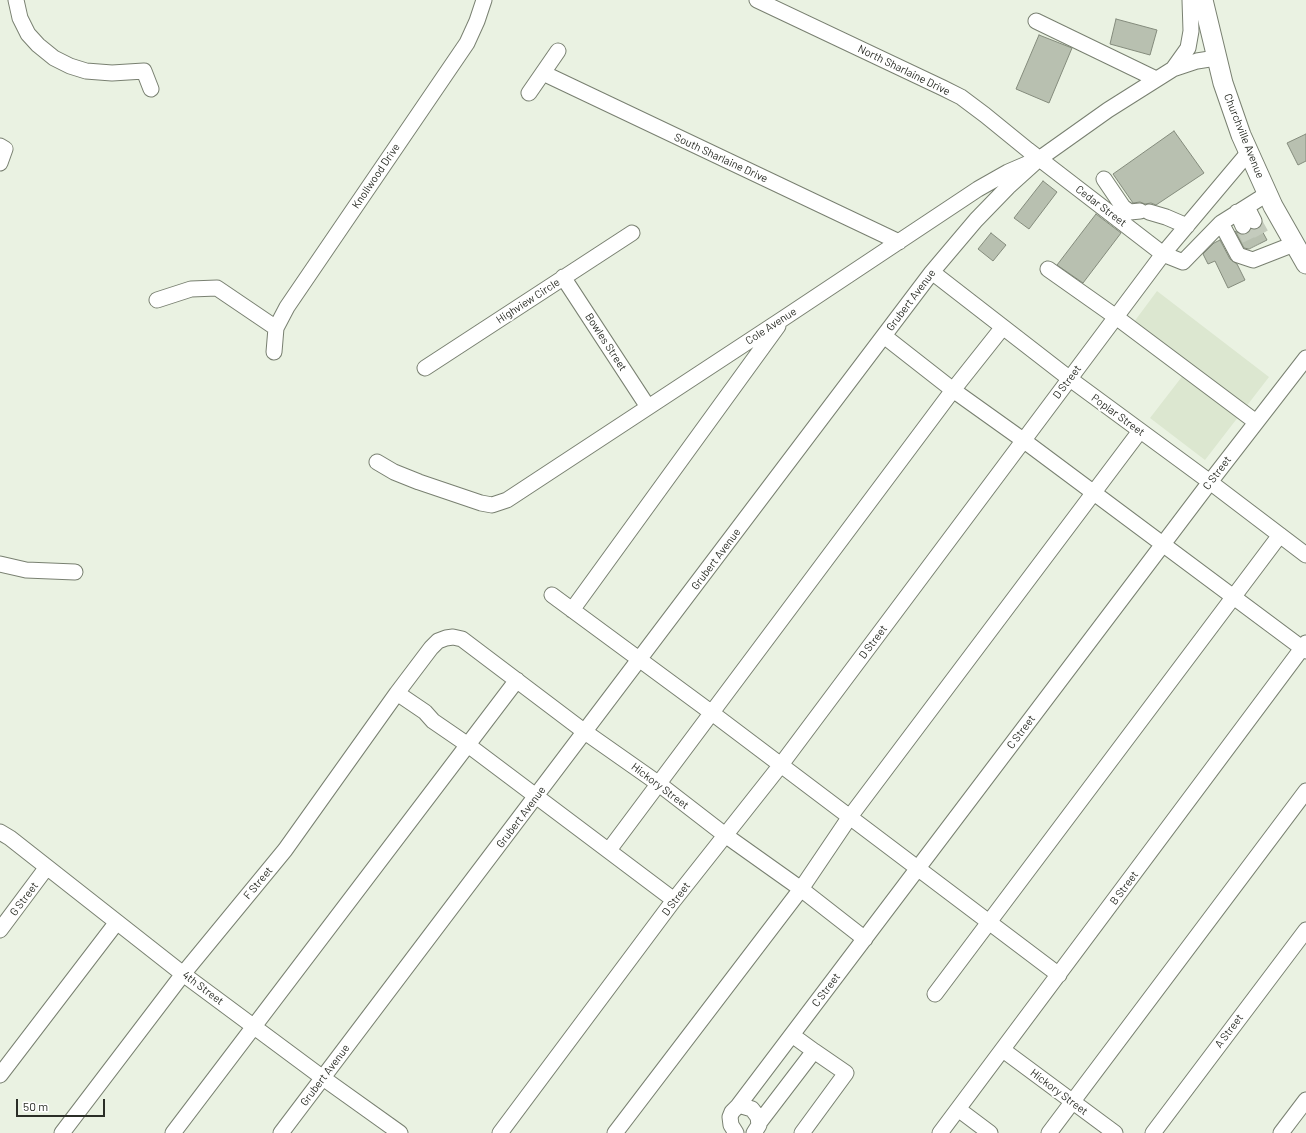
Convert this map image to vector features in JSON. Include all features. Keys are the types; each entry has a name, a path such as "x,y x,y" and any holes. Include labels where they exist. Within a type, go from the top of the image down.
{"main road":[{"name":"Churchville Avenue","path":"1203,0 1223,83 1248,152 1267,194 1306,264"}],"street":[{"path":"16,0 20,18 28,34 42,49 54,58 70,66 93,72 112,73 144,71 151,89"},
{"name":"Knollwood Drive","path":"274,352 276,328 287,307 467,42 476,25 484,0"},
{"name":"North Sharlaine Drive","path":"757,0 961,97 1039,159"},
{"path":"1173,69 1188,48 1191,31 1190,0"},
{"path":"1036,21 1156,78"},
{"path":"529,93 558,51"},
{"name":"Grubert Avenue","path":"281,1133 932,272 987,209 1008,187 1039,159 1156,78 1173,69 1197,61 1216,58"},
{"name":"South Sharlaine Drive","path":"543,73 899,242"},
{"path":"0,146 5,149 0,163"},
{"name":"D Street","path":"500,1133 674,900 780,766 1163,254 1248,152"},
{"name":"Cole Avenue","path":"377,462 400,474 481,503 492,505 507,500 992,180 1039,159"},
{"name":"Cedar Street","path":"1039,159 1163,254 1183,262 1221,223"},
{"path":"1104,179 1123,207 1130,212 1145,212 1166,217 1187,226"},
{"path":"1267,194 1221,223 1238,255 1253,260 1262,249 1294,244"},
{"path":"1242,210 1249,224"},
{"name":"Highview Circle","path":"424,368 632,233"},
{"path":"1048,269 1116,317 1256,422"},
{"name":"Poplar Street","path":"932,272 1070,379 1306,555"},
{"name":"Bowles Street","path":"563,277 648,407"},
{"path":"157,300 192,289 217,288 276,328"},
{"path":"572,610 784,318"},
{"path":"609,850 953,390 1003,327"},
{"path":"884,336 953,390 1024,440 1233,597 1305,648"},
{"name":"C Street","path":"736,1133 732,1129 730,1121 731,1115 1210,482 1306,358"},
{"path":"615,1133 801,889 849,818 1094,494 1140,430"},
{"path":"935,994 1280,535"},
{"path":"0,564 26,570 75,572"},
{"path":"552,595 1059,975"},
{"name":"Hickory Street","path":"453,637 462,639 585,732 659,784 725,835 801,889 865,939"},
{"name":"F Street","path":"62,1133 183,974 285,850 397,693 433,646 442,640 453,637"},
{"name":"B Street","path":"940,1133 1305,648"},
{"path":"173,1133 517,680"},
{"path":"397,693 425,712 433,721 537,796 674,900"},
{"path":"1049,1133 1306,791"},
{"name":"4th Street","path":"5,835 183,974 398,1132"},
{"name":"G Street","path":"0,930 47,867"},
{"path":"0,1075 117,922"},
{"name":"A Street","path":"1153,1133 1306,930"},
{"path":"792,1035 846,1073 802,1133"},
{"name":"Hickory Street","path":"1003,1050 1115,1133"},
{"path":"756,1128 814,1051"},
{"path":"1281,1133 1306,1100"},
{"path":"738,1106 745,1106 752,1109 758,1116 756,1128"},
{"path":"958,1109 990,1133"}],"shaded area":[{"path":"1157,291 1269,377 1205,460 1150,418 1184,374 1131,326"}],"building":[{"path":"1116,19 1157,30 1150,55 1110,44"},
{"path":"1039,35 1072,48 1049,103 1016,89"},
{"path":"1174,131 1204,173 1156,205 1140,202 1133,203 1113,174"},
{"path":"1306,134 1306,161 1298,165 1287,143"},
{"path":"1043,181 1057,192 1029,229 1014,218"},
{"path":"1096,214 1121,233 1083,283 1057,265"},
{"path":"1260,227 1267,240 1249,249 1244,248 1235,231 1242,235 1247,234 1251,229 1258,229"},
{"path":"991,233 1006,245 993,261 978,249"},
{"path":"1220,240 1230,259 1237,264 1245,280 1228,288 1215,261 1208,264 1203,254 1214,243"}],"tunnel":[{"path":"1254,221 1265,241"},
{"path":"1243,226 1253,247"}]}
